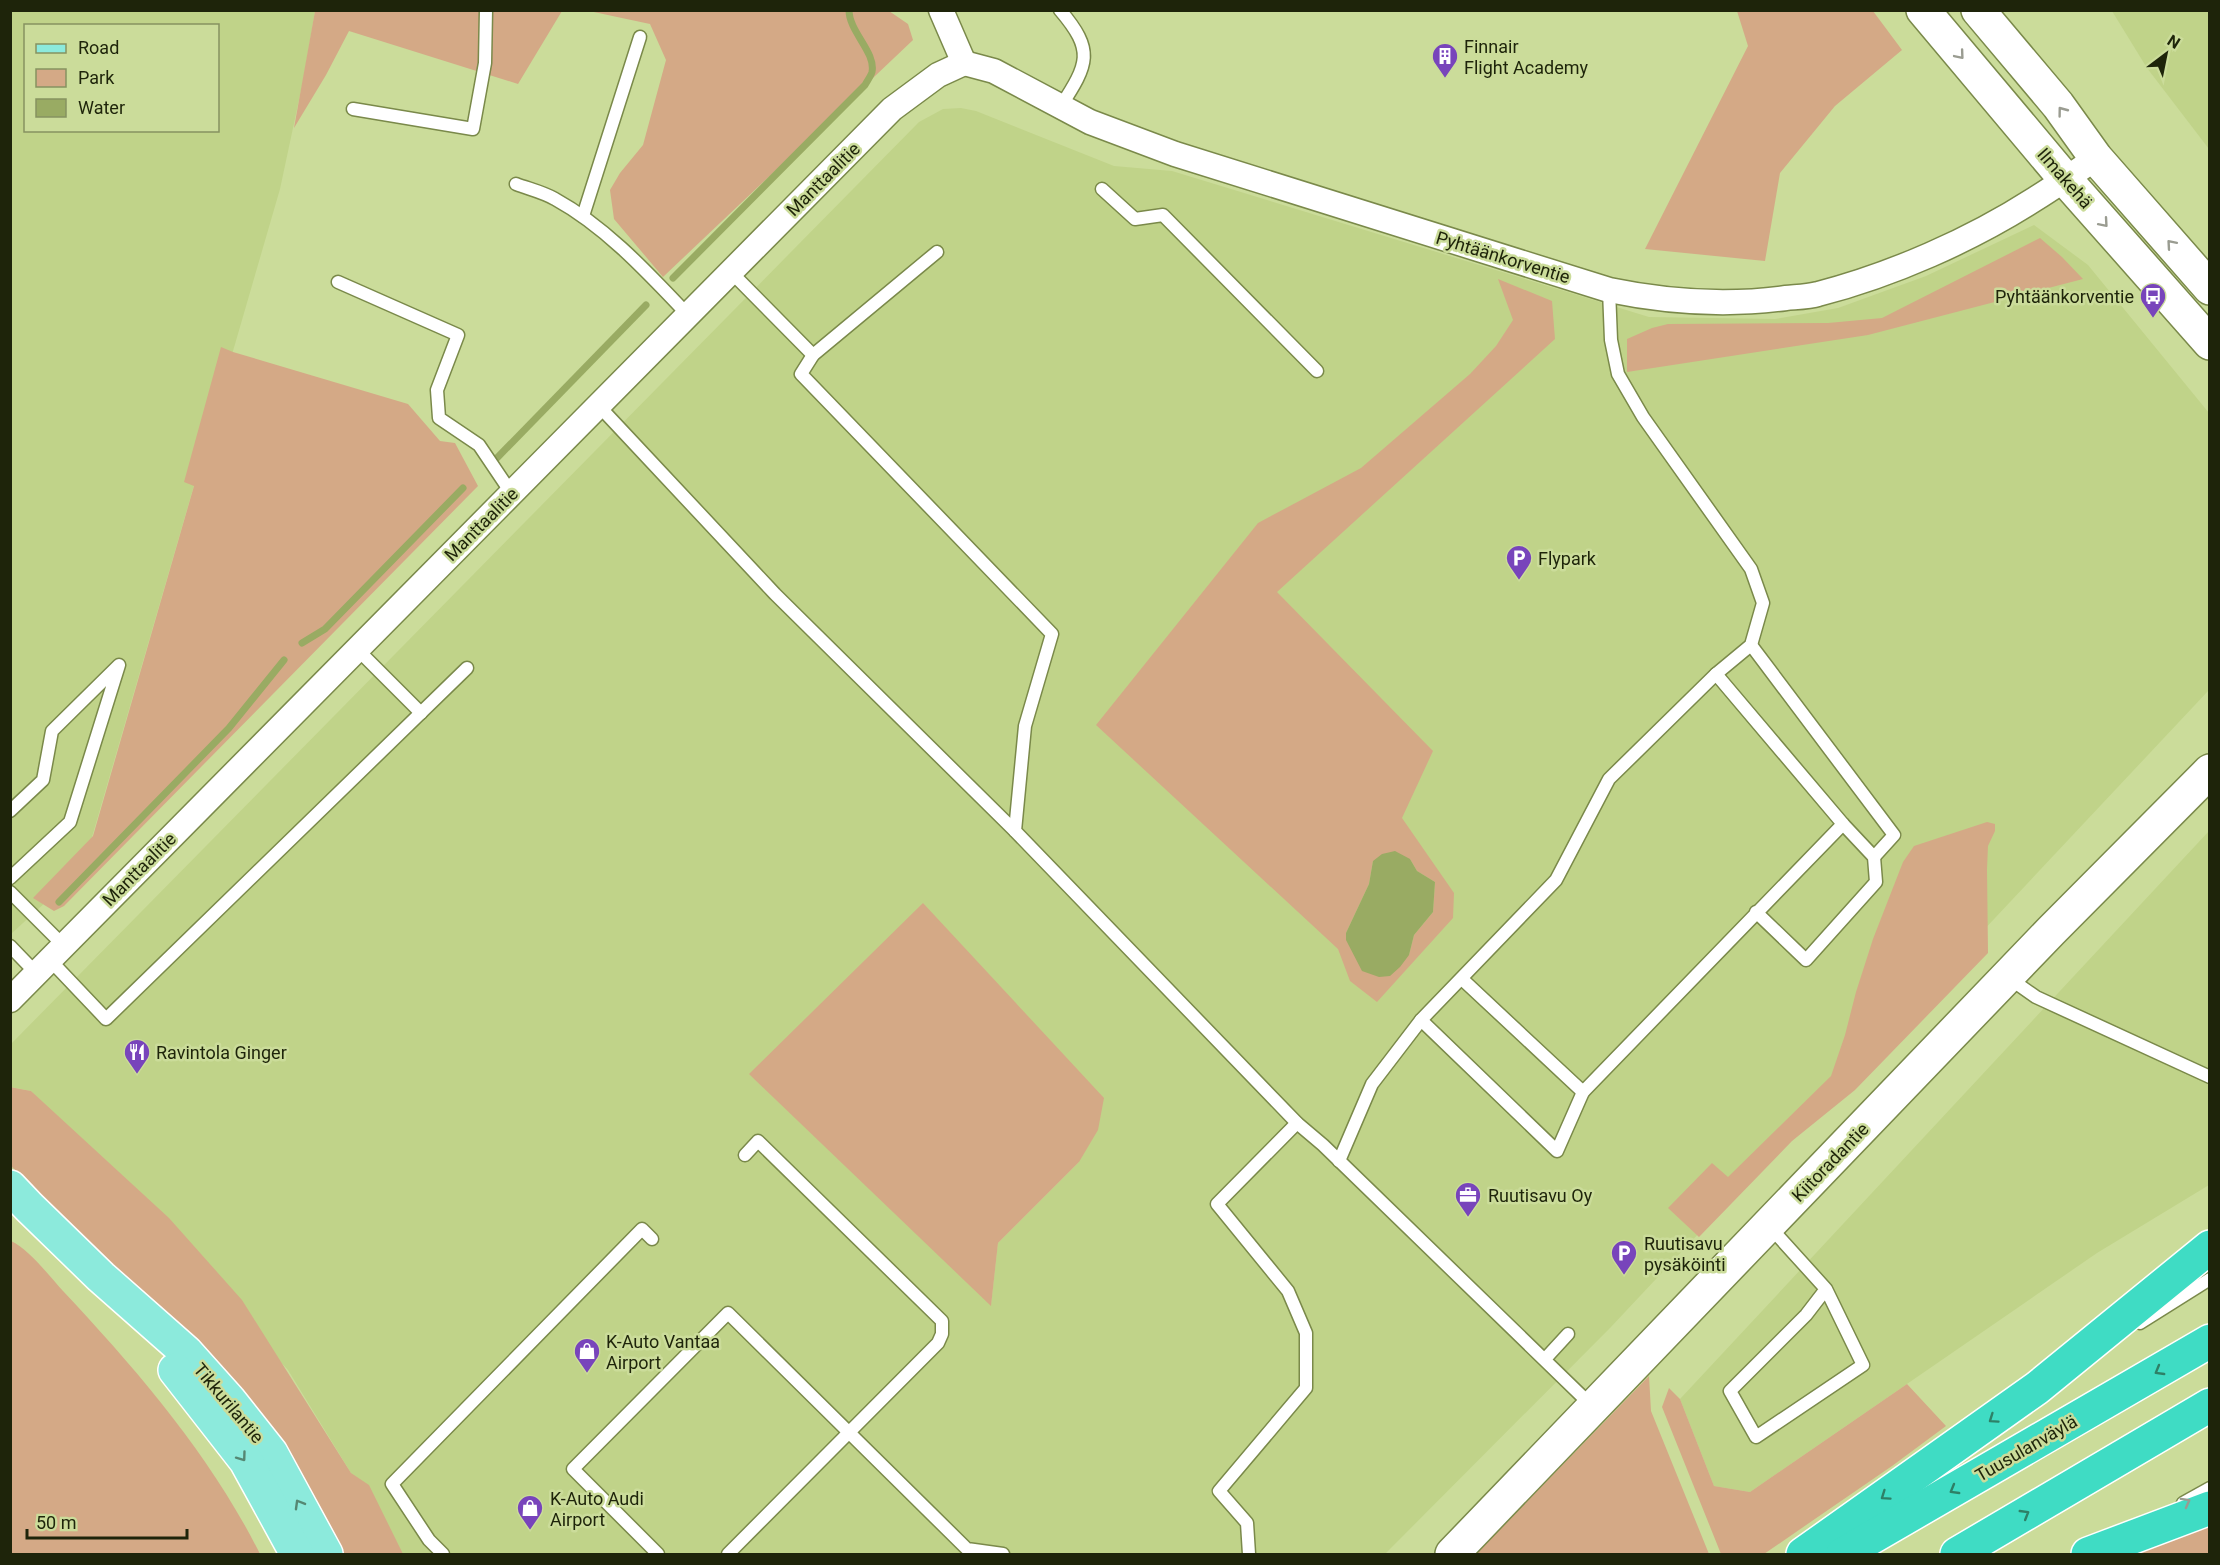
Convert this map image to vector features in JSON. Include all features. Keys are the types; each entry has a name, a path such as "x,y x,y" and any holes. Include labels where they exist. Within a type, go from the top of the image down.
{"highway":[{"path":"1803,1554 2037,1388 2210,1247"},
{"name":"Tuusulanväylä","path":"1843,1554 2210,1341"},
{"path":"1957,1554 2210,1405"},
{"path":"2093,1552 2210,1508"}],"main road":[{"name":"Ilmakehä","path":"1923,10 2065,179 2210,343"},
{"name":"Ilmakehä","path":"1978,10 2058,105 2096,158 2210,288"},
{"name":"Kiitoradantie","path":"1452,1554 2008,977 2210,771"},
{"name":"Tikkurilantie","path":"17,1196 101,1277 186,1352 229,1400 271,1454 326,1554"},
{"name":"Tikkurilantie","path":"101,1277 246,1461 297,1554"}],"street":[{"path":"941,10 963,63"},
{"name":"Pyhtäänkorventie","path":"963,63 994,71 1111,131 1175,154 1609,290 1639,297 1752,303 1816,295 1889,272 1971,235 2036,199 2096,158"},
{"name":"Manttaalitie","path":"10,1000 892,109 938,75 963,63"}],"lane":[{"path":"353,109 473,129 485,63 486,10"},
{"path":"1060,10 1084,47 1084,63 1061,106"},
{"path":"583,216 640,37"},
{"path":"516,184 553,198 583,216 612,240 688,315"},
{"path":"1102,189 1135,219 1163,215 1317,371"},
{"path":"937,252 813,355 801,374 1052,634 1025,726 1015,831"},
{"path":"731,272 813,355"},
{"path":"338,282 458,335 437,390 439,418 479,445 512,494"},
{"path":"1339,1161 1372,1084 1421,1020 1556,880 1609,779 1716,674 1751,645 1763,603 1751,569 1643,417 1618,374 1611,340 1609,290"},
{"path":"599,406 775,594 1015,831 1297,1123 1594,1408"},
{"path":"1751,645 1894,835 1874,857"},
{"path":"357,649 421,713"},
{"path":"10,811 43,780 52,731 119,665 70,822 10,878"},
{"path":"10,892 50,960 106,1019 467,668"},
{"path":"1716,674 1843,824 1874,857 1876,882 1806,960 1756,912"},
{"path":"1421,1020 1557,1150 1583,1092 1843,824"},
{"path":"10,946 50,960"},
{"path":"2008,977 2036,997 2210,1077"},
{"path":"1462,978 1583,1092"},
{"path":"1249,1554 1247,1523 1219,1491 1306,1388 1306,1333 1288,1291 1216,1204 1297,1123"},
{"path":"728,1554 938,1343 942,1334 942,1321 758,1141 745,1155"},
{"path":"1768,1226 1826,1289 1863,1365 1756,1437 1730,1391 1806,1316 1826,1289"},
{"path":"443,1554 429,1540 392,1484 642,1229 652,1239"},
{"path":"2037,1388 2210,1279"},
{"path":"658,1554 573,1470 725,1310 967,1549 1004,1554"},
{"path":"1545,1359 1568,1334"},
{"path":"2093,1552 2210,1488"}],"shaded area":[{"path":"11,11 315,11 280,189 83,868 11,934"},
{"path":"2112,11 2209,11 2209,149 2147,68"},
{"path":"961,108 976,111 1114,166 1172,171 1649,317 1775,319 1838,308 1926,276 2034,225 2088,265 2209,413 2209,690 1610,1328 1385,1554 390,1554 351,1473 288,1370 31,1091 11,1087 10,1045 919,122 943,109","holes":["923,903 1079,1162 998,1243 991,1305"]},
{"path":"2209,831 2209,1185 2097,1253 1750,1492 1714,1486 1680,1399"}],"green space":[{"path":"315,11 562,11 518,84 349,31 294,128"},
{"path":"589,11 889,11 908,24 913,40 663,277 614,219 610,190 620,173 643,145 666,60 650,24"},
{"path":"1737,11 1873,11 1902,50 1835,106 1780,173 1765,261 1645,249 1748,46"},
{"path":"2040,238 2083,279 1868,335 1627,372 1627,339 1652,328 1668,324 1828,323 1882,318"},
{"path":"1498,279 1552,301 1555,339 1277,592 1433,751 1402,818 1454,893 1453,918 1377,1002 1350,981 1338,949 1096,725 1258,523 1361,468 1470,374 1496,346 1513,320","holes":["1410,859 1417,871 1435,882 1433,912 1414,935 1409,955 1346,933 1369,884 1373,861"]},
{"path":"221,347 408,404 440,441 455,443 478,486 64,906 54,911 33,898 93,836 194,486 184,482"},
{"path":"1987,822 1995,824 1995,831 1988,846 1988,953 1855,1090 1792,1141 1699,1237 1668,1208 1712,1163 1728,1177 1831,1076 1873,939 1903,862 1914,846"},
{"path":"923,903 1104,1098 1098,1130 1079,1162 998,1243 991,1306 749,1074"},
{"path":"10,1087 31,1091 169,1218 242,1300 351,1473 369,1485 403,1554 344,1554 314,1496 268,1429 91,1245 11,1166"},
{"path":"11,1241 25,1250 39,1264 119,1352 171,1416 219,1483 260,1554 11,1554"},
{"path":"1649,1376 1651,1411 1709,1554 1476,1554"},
{"path":"1907,1384 1946,1426 1764,1554 1721,1554 1662,1407 1669,1388 1680,1399 1714,1486 1750,1492"},
{"path":"2209,1524 2209,1554 2134,1554"}],"water":[{"path":"1395,851 1410,859 1417,871 1435,882 1433,912 1414,935 1409,955 1400,967 1390,976 1379,977 1362,971 1346,940 1346,933 1369,884 1373,861 1382,854"}],"waterway":[{"path":"673,278 865,85 871,74 872,64 853,26 849,10"},
{"path":"495,460 646,305"},
{"path":"302,643 325,629 463,488"},
{"path":"59,902 229,728 284,660"}],"place":[{"name":"Finnair Flight Academy","path":"1445,79"},
{"name":"Pyhtäänkorventie","path":"2153,319"},
{"name":"Flypark","path":"1519,581"},
{"name":"Ravintola Ginger","path":"137,1075"},
{"name":"Ruutisavu Oy","path":"1468,1218"},
{"name":"Ruutisavu pysäköinti","path":"1624,1276"},
{"name":"K-Auto Vantaa Airport","path":"587,1374"},
{"name":"K-Auto Audi Airport","path":"530,1531"}]}
